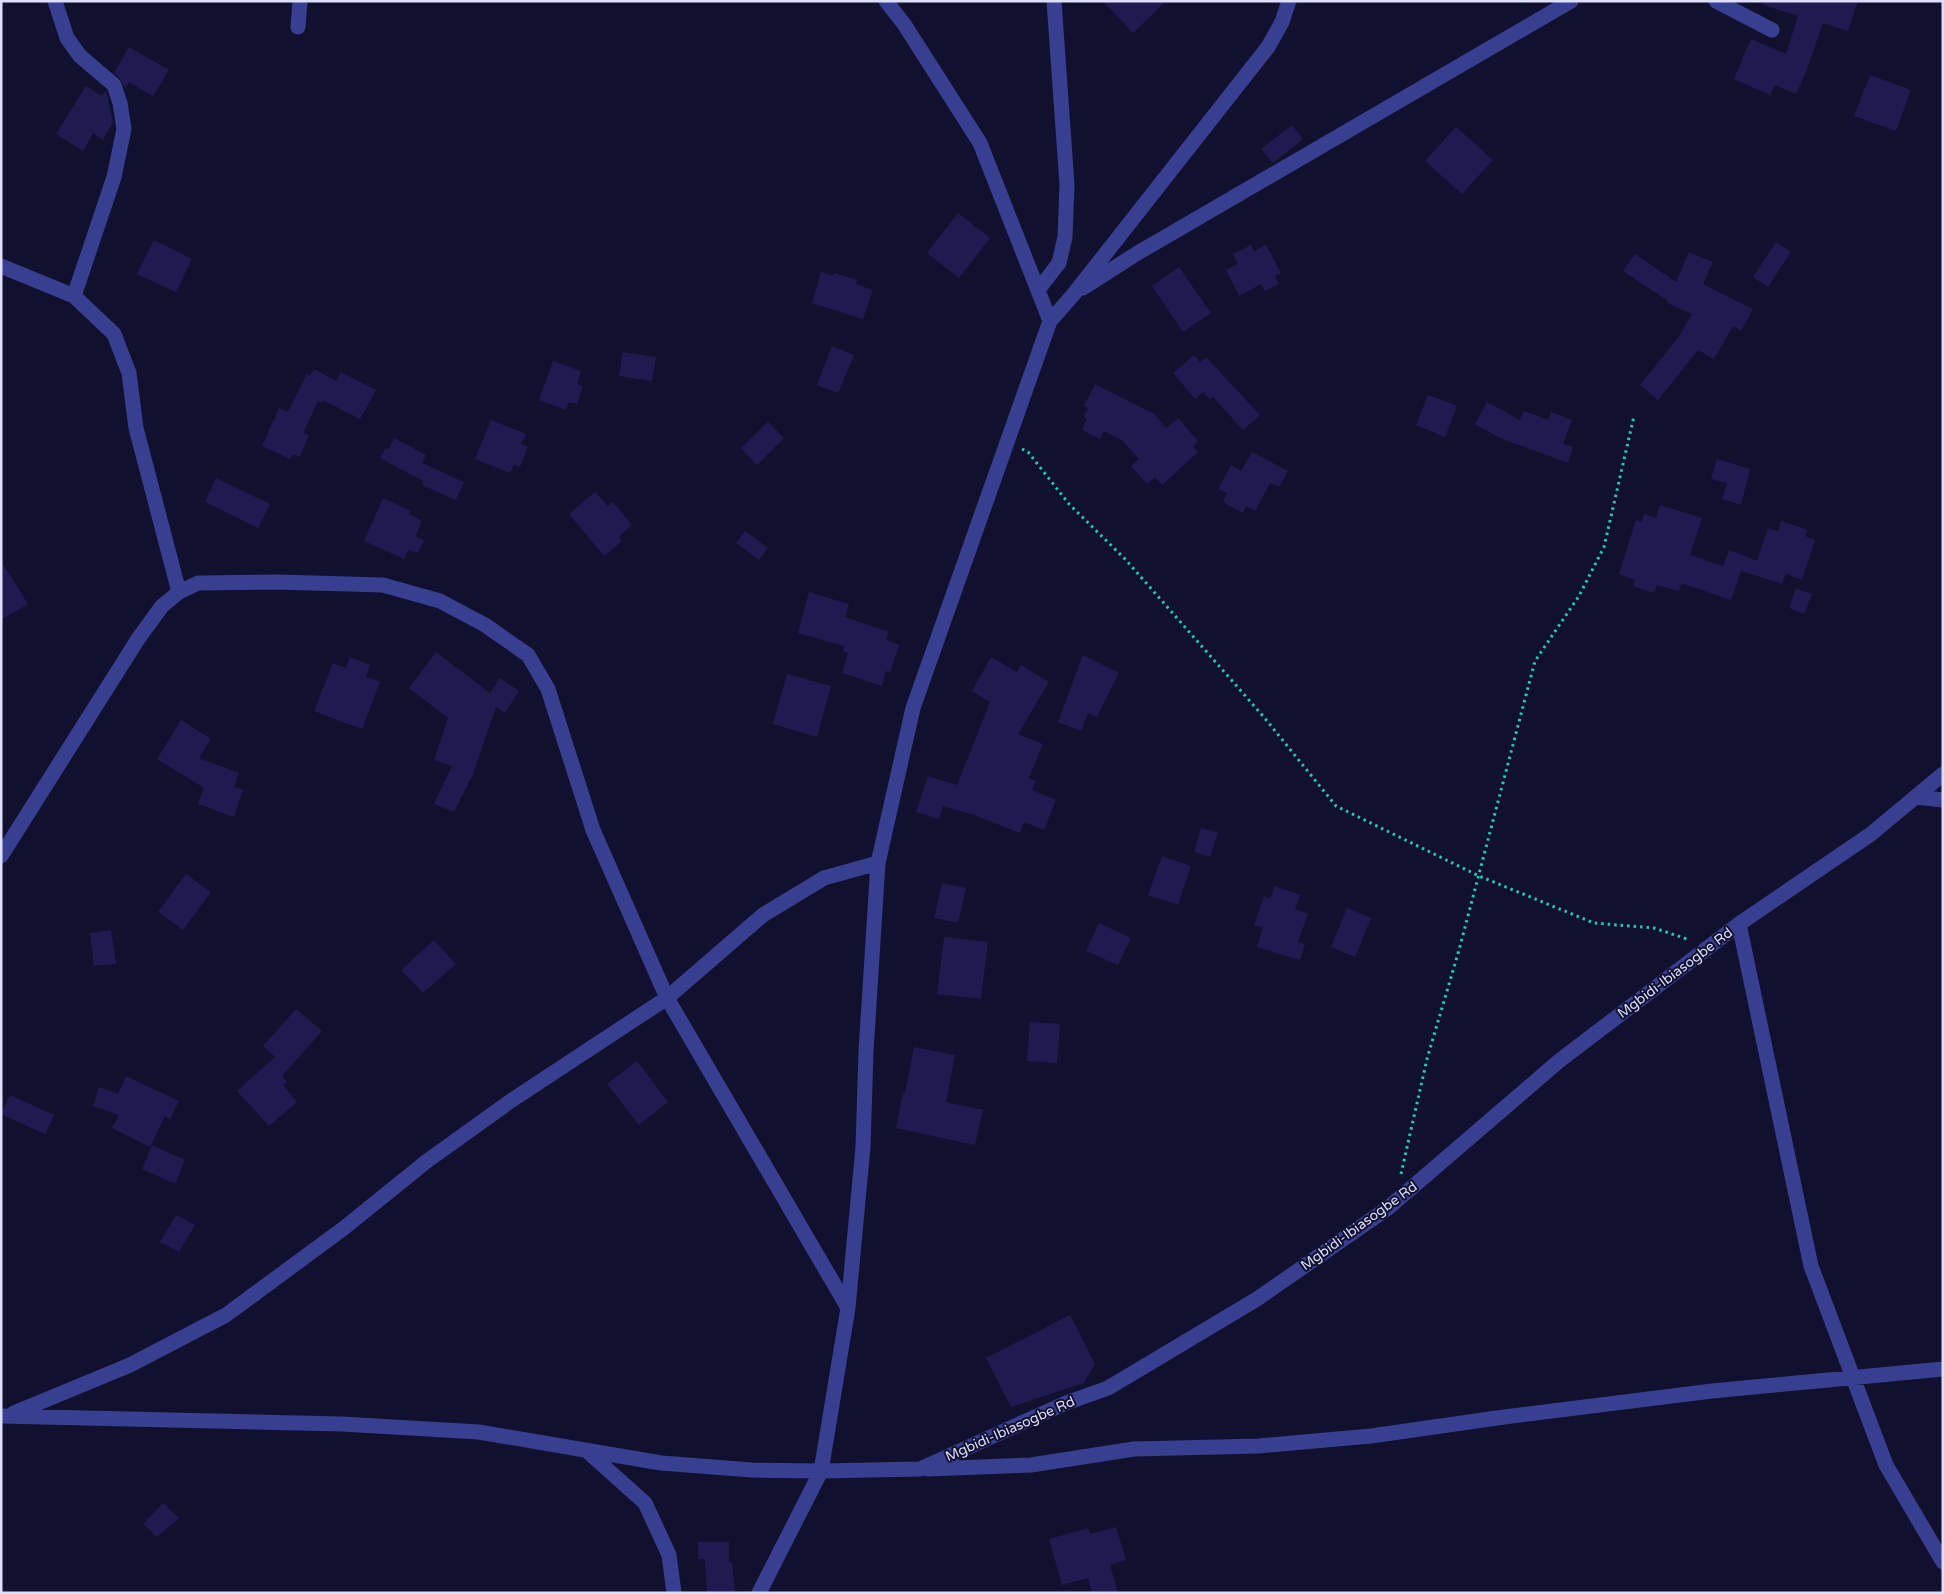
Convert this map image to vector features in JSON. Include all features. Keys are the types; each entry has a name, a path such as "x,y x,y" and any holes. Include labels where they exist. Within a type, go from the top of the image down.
{"street":[{"path":"55,1 67,38 71,44 80,56 114,85 120,103 124,129 114,177 74,296"},
{"path":"298,27 300,1"},
{"path":"886,1 904,24 980,143 1050,321"},
{"path":"1038,290 1059,263 1065,237 1067,185 1054,1"},
{"path":"759,1593 821,1471 848,1308 863,1147 866,1051 878,863 913,708 1050,321 1073,295 1268,47 1282,22 1289,1"},
{"path":"1073,295 1136,254 1571,1"},
{"path":"1716,1 1772,30"},
{"path":"1,266 74,296 114,334 129,373 136,428 179,592"},
{"path":"1,856 138,639 162,606 179,592 198,583 225,581 383,585 440,601 485,625 528,655 548,689 593,830 667,998 848,1308"},
{"name":"Mgbidi-Ibiasogbe Rd","path":"4,1414 342,1424 480,1432 588,1452 661,1462 752,1470 920,1469 1066,1403 1108,1388 1257,1299 1395,1202 1559,1062 1739,924 1871,834 1943,774"},
{"path":"1915,797 1943,800"},
{"path":"4,1414 130,1365 226,1314 344,1228 427,1161 512,1100 667,998 763,915 824,878 878,863"},
{"path":"1739,924 1811,1266 1886,1464 1943,1562"},
{"path":"920,1469 1031,1465 1134,1449 1259,1446 1371,1436 1712,1391 1943,1369"},
{"path":"588,1452 645,1503 669,1555 674,1593"}],"path":[{"path":"1395,1202 1427,1059 1479,876 1535,661 1578,596 1604,548 1634,416"},
{"path":"1007,440 1028,452 1069,504 1126,560 1263,716 1336,806 1479,876 1594,923 1654,928 1710,946"}],"building":[{"path":"1103,1 1166,1 1133,33"},
{"path":"1764,1 1858,1 1848,31 1823,23 1806,72 1796,94 1775,85 1770,95 1734,79 1751,39 1786,54 1798,16 1763,5"},
{"path":"129,47 169,70 153,96 129,82 125,88 120,78 114,73"},
{"path":"1870,75 1911,90 1896,131 1854,116"},
{"path":"86,86 102,96 106,90 113,122 103,140 93,133 83,151 56,134"},
{"path":"1292,125 1303,139 1273,163 1261,149"},
{"path":"1456,127 1493,160 1462,194 1425,161"},
{"path":"958,213 990,238 959,278 927,253"},
{"path":"154,240 192,259 176,292 137,274"},
{"path":"1776,242 1791,252 1768,287 1753,277"},
{"path":"1251,245 1254,251 1266,245 1281,273 1275,276 1279,284 1265,291 1261,284 1239,296 1226,270 1238,264 1233,254"},
{"path":"1689,252 1713,262 1703,284 1753,309 1741,331 1733,326 1714,359 1698,350 1658,400 1640,385 1678,338 1692,314 1667,303 1668,301 1623,271 1635,254 1676,282"},
{"path":"1179,267 1211,313 1183,332 1152,286"},
{"path":"821,272 833,276 834,273 857,280 856,284 873,290 863,319 812,303"},
{"path":"832,346 854,355 838,393 817,385"},
{"path":"623,352 656,357 652,381 619,376"},
{"path":"1194,355 1200,362 1206,357 1260,415 1243,430 1213,397 1210,399 1203,392 1195,399 1173,373"},
{"path":"553,361 581,371 577,384 583,386 577,404 569,402 566,410 539,400"},
{"path":"314,369 336,381 341,372 376,390 360,419 323,400 322,403 318,401 303,433 309,435 300,457 293,454 290,459 262,446 279,408 288,412 307,374 310,376"},
{"path":"1095,384 1154,414 1166,428 1178,418 1198,441 1193,446 1198,452 1162,485 1155,477 1147,484 1131,466 1139,459 1123,441 1104,431 1100,439 1082,430 1087,419 1084,417 1088,408 1084,406"},
{"path":"1428,395 1457,406 1445,437 1416,425"},
{"path":"1487,402 1520,420 1524,411 1548,420 1551,412 1572,420 1563,444 1573,447 1568,463 1500,438 1475,424"},
{"path":"491,420 526,434 521,444 528,447 520,467 514,464 510,473 475,459"},
{"path":"768,422 784,438 757,465 741,448"},
{"path":"394,438 426,455 422,463 464,482 456,500 422,485 423,481 380,458 386,448 389,449"},
{"path":"1252,452 1288,471 1279,487 1270,483 1255,511 1246,506 1243,513 1223,502 1227,493 1218,489 1231,465 1241,471"},
{"path":"1717,459 1750,469 1741,505 1722,499 1727,483 1711,479"},
{"path":"216,478 270,504 258,528 205,502"},
{"path":"595,492 608,506 613,502 632,525 619,537 622,541 604,556 569,514"},
{"path":"383,498 411,511 409,514 422,521 416,536 424,540 418,553 408,550 404,559 364,541"},
{"path":"1660,505 1702,518 1690,555 1723,566 1729,550 1757,561 1768,528 1778,531 1781,521 1808,530 1805,536 1815,540 1802,580 1786,574 1782,584 1741,571 1731,600 1681,583 1679,591 1657,585 1654,593 1633,586 1635,580 1619,574 1636,520 1642,522 1644,514 1656,518"},
{"path":"745,531 768,548 759,560 736,543"},
{"path":"1,561 28,604 1,620"},
{"path":"1796,589 1812,594 1804,614 1789,608"},
{"path":"809,592 849,604 845,617 889,632 886,640 899,645 890,672 886,671 882,686 842,673 848,653 843,651 844,646 798,633"},
{"path":"436,652 490,693 500,678 519,691 505,713 496,707 473,774 454,812 434,804 452,766 434,760 448,718 409,688"},
{"path":"1083,655 1119,673 1097,717 1088,713 1081,731 1058,722"},
{"path":"350,657 370,665 366,677 380,682 362,729 314,711 333,663 346,668"},
{"path":"991,657 1017,672 1021,665 1049,682 1018,734 1043,744 1029,778 1036,781 1032,790 1056,800 1044,830 1024,822 1020,833 974,815 943,806 939,819 916,812 928,776 957,785 990,702 972,691"},
{"path":"787,674 831,686 817,737 773,724"},
{"path":"181,720 211,739 199,758 239,773 234,787 243,790 234,817 198,804 204,788 157,759"},
{"path":"1201,828 1218,833 1210,857 1194,852"},
{"path":"1162,856 1191,866 1178,905 1148,895"},
{"path":"186,874 211,892 183,930 158,912"},
{"path":"942,883 966,888 958,923 934,918"},
{"path":"1275,886 1300,895 1295,909 1308,914 1298,942 1305,944 1300,960 1257,947 1263,928 1254,925 1264,896 1270,898"},
{"path":"1347,908 1371,918 1355,957 1331,947"},
{"path":"1099,923 1131,938 1118,965 1086,951"},
{"path":"111,930 116,964 94,966 90,933"},
{"path":"944,937 988,942 981,999 937,994"},
{"path":"434,940 456,964 423,993 401,970"},
{"path":"296,1009 322,1031 282,1076 287,1082 283,1085 297,1102 269,1126 237,1091 275,1057 263,1046"},
{"path":"1030,1022 1060,1024 1057,1063 1027,1061"},
{"path":"914,1047 955,1055 946,1102 983,1110 975,1145 896,1128"},
{"path":"637,1061 668,1102 639,1125 607,1084"},
{"path":"126,1076 179,1101 170,1119 165,1116 150,1147 112,1128 119,1115 93,1106 99,1087 118,1094"},
{"path":"10,1095 54,1115 45,1134 1,1114"},
{"path":"152,1145 185,1160 175,1184 142,1169"},
{"path":"176,1215 195,1225 179,1252 160,1242"},
{"path":"1070,1315 1095,1364 1084,1383 1011,1407 986,1358"},
{"path":"163,1503 179,1518 157,1537 143,1524"},
{"path":"1116,1527 1126,1560 1110,1565 1118,1593 1092,1593 1088,1578 1062,1585 1049,1539 1088,1528 1090,1534"},
{"path":"698,1542 729,1542 729,1562 732,1562 735,1593 707,1593 705,1559 698,1559"}]}
